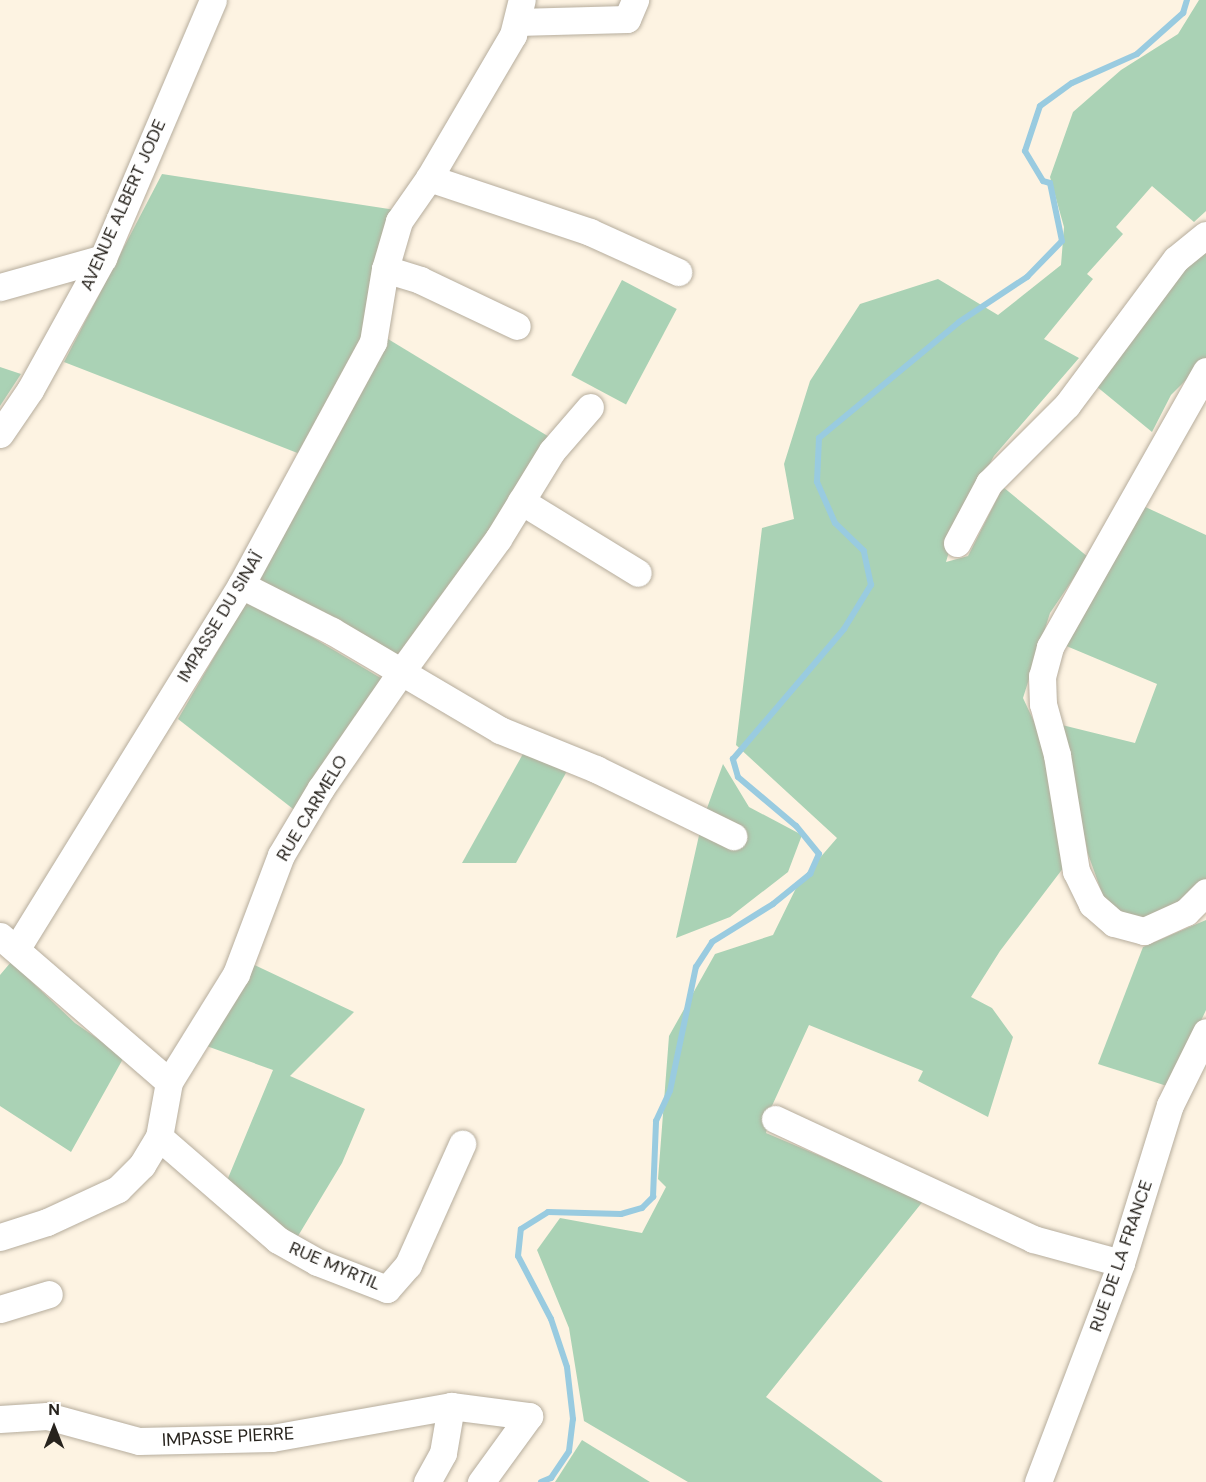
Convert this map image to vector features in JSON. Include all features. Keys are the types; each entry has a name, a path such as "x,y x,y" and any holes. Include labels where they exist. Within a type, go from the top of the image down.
{"street":[{"name":"AVENUE ALBERT JODE","path":"0,434 30,390 103,258 213,0"},
{"path":"519,11 627,19 635,0"},
{"name":"IMPASSE DU SINAÏ","path":"8,942 241,585 373,342 385,269 399,221 429,178 513,36 519,11"},
{"path":"429,178 590,232 678,272"},
{"path":"957,543 990,483 1067,405 1176,260 1206,235"},
{"path":"0,287 103,258"},
{"path":"385,269 420,280 517,326"},
{"path":"1206,371 1050,647 1042,676 1043,704 1057,755 1076,871 1092,904 1114,923 1144,931 1186,912 1206,892"},
{"name":"RUE CARMELO","path":"0,1237 47,1222 118,1189 142,1165 159,1137 168,1082 236,974 281,855 321,788 401,672 456,602 552,451 590,407"},
{"path":"521,501 638,573"},
{"path":"241,585 401,672 500,730 596,769 733,836"},
{"path":"8,942 168,1082"},
{"name":"RUE DE LA FRANCE","path":"1038,1482 1121,1263 1170,1105 1206,1032"},
{"path":"775,1119 1033,1239 1121,1263"},
{"name":"RUE MYRTIL","path":"159,1137 278,1240 318,1262 387,1289 408,1265 462,1144"},
{"path":"0,1309 49,1294"},
{"path":"427,1482 443,1453 451,1406"},
{"name":"IMPASSE PIERRE","path":"0,1419 47,1416 139,1442 272,1438 451,1406 529,1416 481,1482"}],"green space":[{"path":"1199,0 1206,0 1206,211 1194,222 1152,186 1116,227 1123,234 1087,274 1093,279 1044,339 1079,358 994,456 957,524 946,562 968,556 1003,487 1088,557 1050,613 1023,698 1060,777 1067,863 1000,951 971,997 992,1008 1013,1037 988,1117 918,1081 923,1071 809,1025 771,1108 766,1133 924,1200 766,1397 883,1482 688,1482 584,1421 569,1328 537,1250 560,1218 642,1233 666,1187 658,1179 669,1036 715,954 773,935 799,882 837,838 736,745 762,528 794,519 784,464 810,381 860,304 938,279 998,315 1061,265 1064,227 1050,177 1073,112 1121,70 1178,34"},
{"path":"162,174 402,211 362,339 300,454 64,362"},
{"path":"1206,247 1206,360 1171,395 1152,432 1096,386 1170,282"},
{"path":"622,280 677,309 626,404 571,375"},
{"path":"388,339 551,438 400,664 256,586"},
{"path":"0,367 21,374 0,406"},
{"path":"1141,505 1206,535 1206,899 1144,932 1113,924 1088,854 1062,725 1135,743 1157,684 1064,645"},
{"path":"248,599 384,680 297,812 178,719"},
{"path":"524,752 567,771 516,863 462,863"},
{"path":"723,764 749,807 802,835 788,872 730,917 676,938 702,822"},
{"path":"1206,920 1206,1010 1170,1087 1098,1064 1143,947"},
{"path":"11,962 75,1023 124,1057 71,1152 0,1106 0,975"},
{"path":"248,962 354,1012 290,1076 365,1109 342,1163 295,1241 226,1183 273,1070 201,1044"},
{"path":"582,1440 650,1482 555,1482"}],"waterway":[{"path":"541,1482 551,1478 569,1451 573,1419 567,1367 551,1319 518,1256 521,1229 548,1212 621,1214 642,1208 653,1197 656,1121 670,1091 696,967 712,942 773,904 810,874 819,854 796,826 738,777 733,759 844,629 871,585 864,551 835,523 817,482 819,438 959,322 1027,277 1062,241 1050,183 1043,181 1025,151 1040,106 1072,83 1137,54 1183,13 1187,0"}]}
